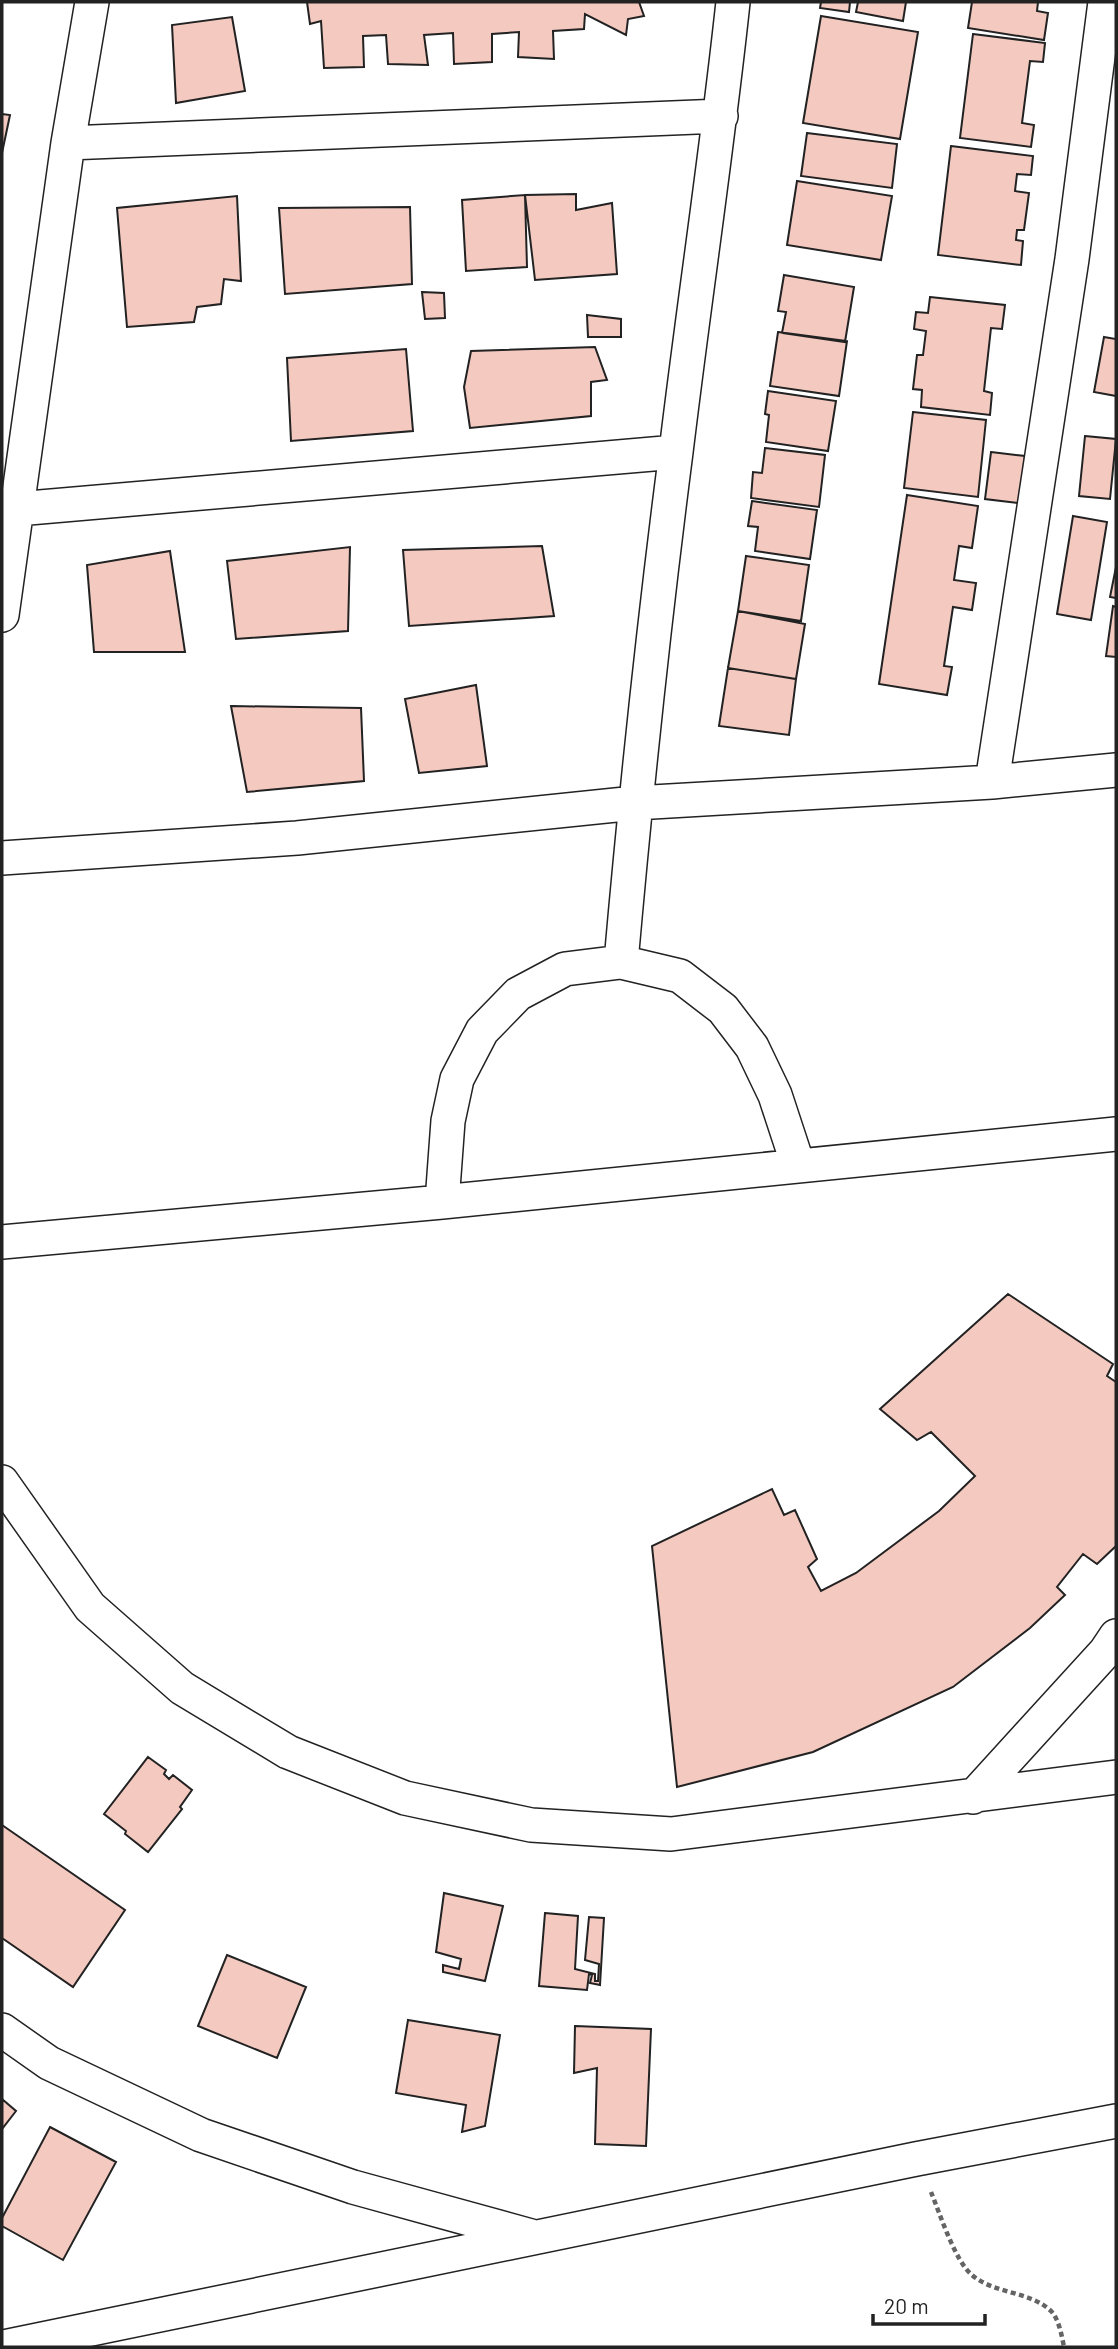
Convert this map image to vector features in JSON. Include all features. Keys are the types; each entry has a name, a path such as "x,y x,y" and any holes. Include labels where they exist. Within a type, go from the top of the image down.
{"street":[{"path":"2,615 17,509 12,459 92,2"},
{"path":"621,962 635,803 733,2"},
{"path":"992,782 1072,259 1105,2"},
{"path":"68,143 721,116"},
{"path":"17,509 676,453"},
{"path":"2,858 297,838 635,803 992,782 1116,770"},
{"path":"442,1202 448,1121 457,1079 482,1031 519,994 565,970 621,962 680,976 723,1009 752,1047 775,1095 798,1165"},
{"path":"2,1242 442,1202 1116,1134"},
{"path":"2,1482 90,1607 182,1688 288,1752 405,1798 531,1825 671,1834 1116,1777"},
{"path":"973,1797 1098,1660 1116,1636"},
{"path":"2,2030 49,2063 201,2135 353,2187 537,2238"},
{"path":"4,2347 916,2158 1116,2120"}],"path":[{"path":"916,2158 962,2266 981,2282 1029,2299 1051,2311 1064,2347"}],"building":[{"path":"307,2 639,2 644,16 628,19 626,35 585,14 584,29 553,31 554,59 518,57 519,32 492,34 492,62 454,64 453,33 424,35 428,65 388,64 386,35 363,36 364,67 324,68 321,21 310,24"},
{"path":"821,2 850,2 849,12 820,8"},
{"path":"858,2 906,2 903,21 856,12"},
{"path":"972,2 1038,2 1037,11 1048,13 1044,40 968,28"},
{"path":"821,16 918,32 900,139 803,123"},
{"path":"232,17 245,91 176,103 172,25"},
{"path":"973,34 1045,43 1043,62 1030,61 1022,123 1034,125 1031,147 960,138"},
{"path":"2,114 10,115 2,153"},
{"path":"807,133 897,144 892,188 801,176"},
{"path":"951,146 1033,156 1031,175 1017,174 1015,191 1029,193 1024,230 1017,230 1016,240 1023,241 1021,265 938,255"},
{"path":"797,181 892,196 881,260 787,245"},
{"path":"576,194 576,210 612,203 617,274 535,280 525,195"},
{"path":"525,195 527,267 466,271 462,200"},
{"path":"237,196 241,281 224,279 221,304 197,307 194,322 127,327 117,208"},
{"path":"410,207 412,284 285,294 279,208"},
{"path":"784,275 854,287 845,342 782,333 786,312 778,311"},
{"path":"422,292 444,293 445,318 425,319"},
{"path":"930,297 1005,305 1002,329 991,328 984,391 992,393 990,415 921,407 922,390 913,389 917,355 923,355 926,331 914,329 916,312 928,313"},
{"path":"587,315 621,319 621,337 588,337"},
{"path":"778,332 847,341 839,396 770,386"},
{"path":"1104,337 1116,339 1116,396 1094,392"},
{"path":"595,347 607,380 591,382 591,416 470,428 464,387 471,351"},
{"path":"406,349 413,431 291,441 287,358"},
{"path":"768,391 836,401 828,451 766,442"},
{"path":"913,412 986,420 978,497 904,488"},
{"path":"1085,436 1116,439 1110,499 1079,496"},
{"path":"765,448 825,455 819,507 751,498 753,472 762,473"},
{"path":"991,452 1025,456 1019,503 985,499"},
{"path":"907,495 978,506 972,548 959,546 954,580 976,583 972,610 953,607 944,666 952,667 947,695 879,684"},
{"path":"752,501 817,510 810,559 755,551 758,527 748,526"},
{"path":"1073,516 1107,522 1091,620 1057,614"},
{"path":"542,546 554,616 409,626 403,550"},
{"path":"350,547 348,631 236,639 227,561"},
{"path":"170,551 185,652 94,652 87,565"},
{"path":"746,556 809,565 801,621 738,611"},
{"path":"1116,567 1116,598 1110,597"},
{"path":"1113,606 1116,607 1116,657 1106,656"},
{"path":"738,611 805,624 796,679 728,668"},
{"path":"728,668 796,679 789,735 719,726"},
{"path":"476,685 487,766 419,773 405,699"},
{"path":"231,706 361,708 364,781 247,792"},
{"path":"1008,1294 1113,1364 1107,1376 1116,1382 1116,1546 1097,1564 1083,1554 1057,1587 1065,1595 1030,1628 953,1687 813,1752 677,1787 652,1546 772,1489 784,1515 795,1510 817,1559 808,1567 821,1591 856,1573 939,1511 975,1476 931,1432 917,1440 880,1409"},
{"path":"148,1757 166,1770 164,1774 169,1779 173,1775 192,1790 180,1807 182,1809 148,1852 104,1814"},
{"path":"2,1825 125,1910 73,1987 2,1938"},
{"path":"444,1893 503,1906 485,1981 443,1972 443,1965 459,1969 461,1959 436,1952"},
{"path":"545,1913 578,1916 575,1969 595,1974 595,1981 598,1981 599,1964 585,1960 589,1917 604,1918 600,1985 590,1983 592,1975 589,1974 587,1990 539,1986"},
{"path":"227,1955 306,1987 277,2058 198,2026"},
{"path":"408,2020 500,2035 485,2126 462,2132 466,2105 396,2093"},
{"path":"575,2026 651,2029 646,2146 595,2144 597,2068 574,2073"},
{"path":"2,2099 16,2111 2,2129"},
{"path":"50,2127 116,2162 63,2260 2,2226 2,2218"}]}
